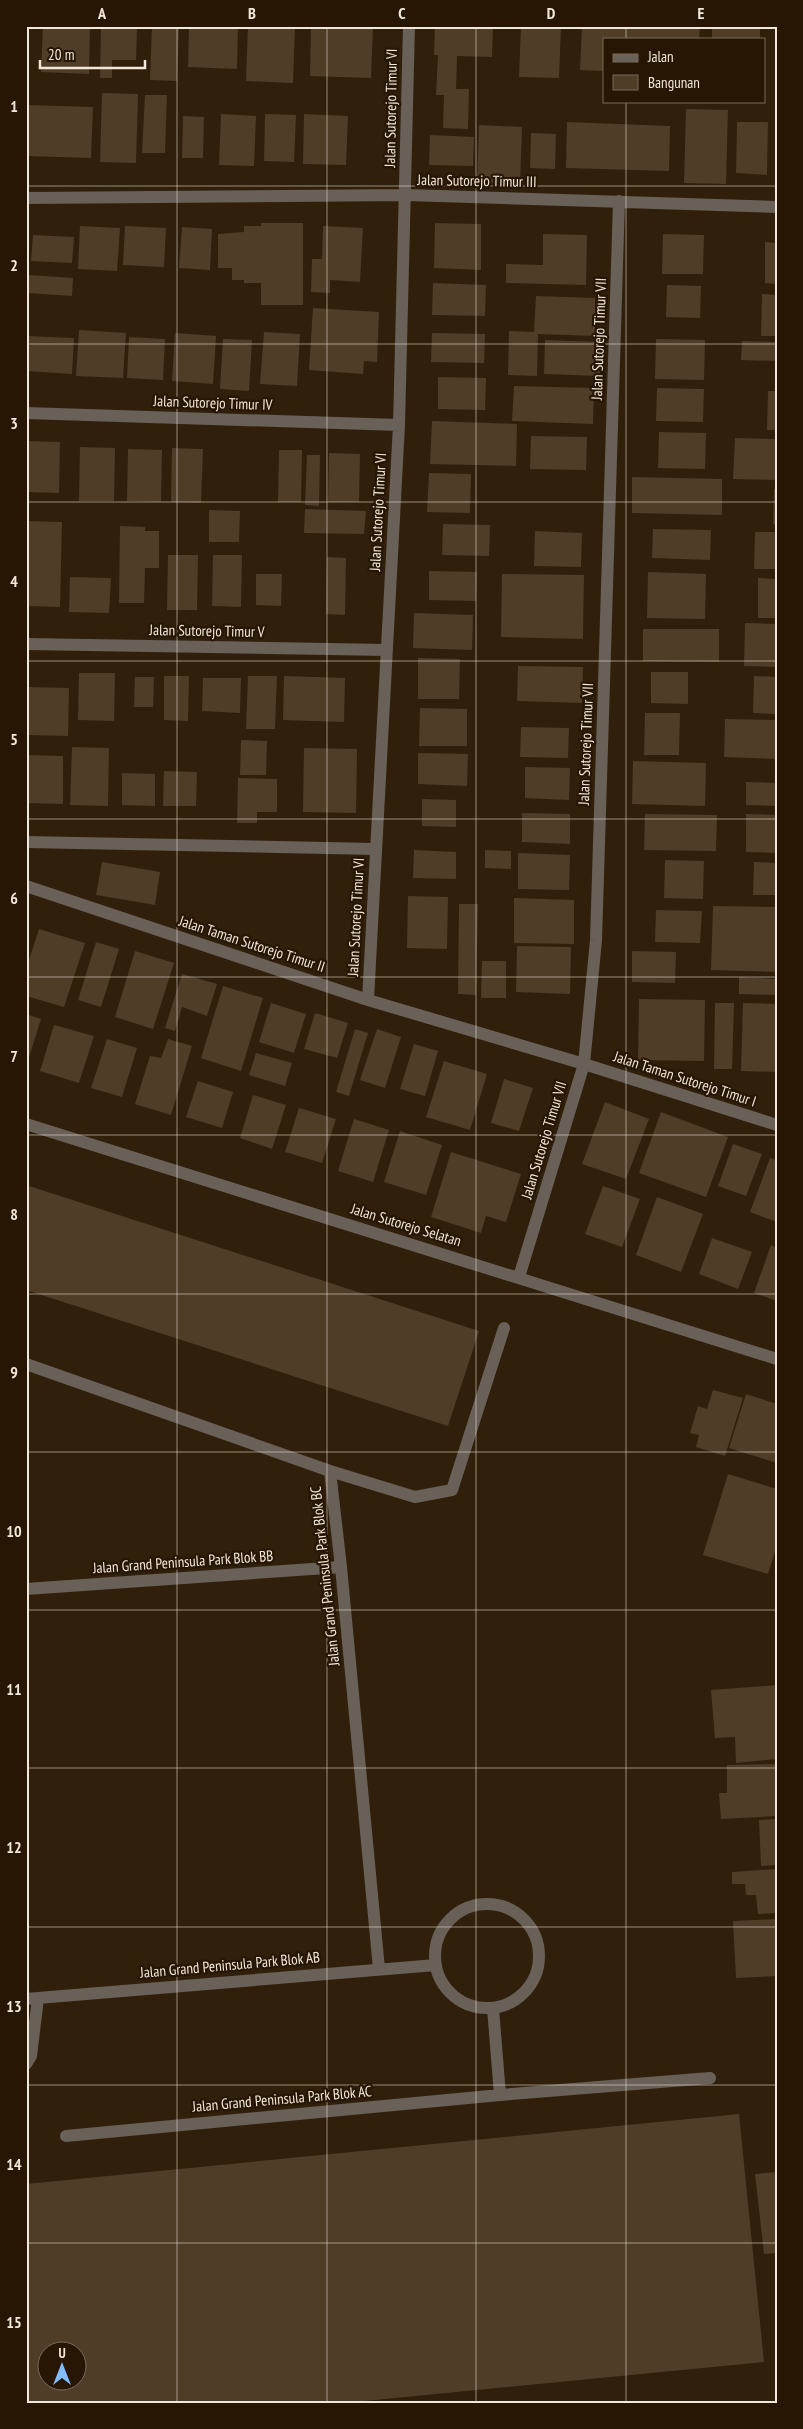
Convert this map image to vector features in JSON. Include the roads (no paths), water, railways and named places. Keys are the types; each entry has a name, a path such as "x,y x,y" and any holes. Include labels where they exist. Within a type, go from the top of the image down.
{"street":[{"name":"Jalan Sutorejo Timur VI","path":"368,1000 398,425 406,196 409,26"},
{"name":"Jalan Sutorejo Timur III","path":"26,198 406,196 777,207"},
{"name":"Jalan Sutorejo Timur VII","path":"519,1277 584,1064 596,940 620,201"},
{"name":"Jalan Sutorejo Timur IV","path":"26,413 398,425"},
{"name":"Jalan Sutorejo Timur V","path":"26,644 386,650"},
{"path":"26,842 375,849"},
{"name":"Jalan Taman Sutorejo Timur II","path":"26,886 368,1000 584,1064"},
{"name":"Jalan Taman Sutorejo Timur I","path":"584,1064 777,1125"},
{"name":"Jalan Sutorejo Selatan","path":"26,1124 777,1359"},
{"path":"330,1471 415,1497 452,1490 504,1328"},
{"name":"Jalan Grand Peninsula Park Blok BC","path":"26,1364 330,1471 341,1567 379,1969"},
{"name":"Jalan Grand Peninsula Park Blok BB","path":"26,1589 341,1567"},
{"path":"485,1905 503,1907 519,1915 531,1928 538,1944 539,1961 534,1978 524,1993 510,2003 493,2008 477,2007 462,2002 450,1993 440,1980 436,1965 436,1947 442,1931 453,1917 468,1908 485,1905"},
{"name":"Jalan Grand Peninsula Park Blok AB","path":"32,1998 436,1965"},
{"path":"26,2064 31,2056 32,1998"},
{"path":"493,2008 500,2095"},
{"name":"Jalan Grand Peninsula Park Blok AC","path":"66,2136 500,2095 710,2078"}]}
